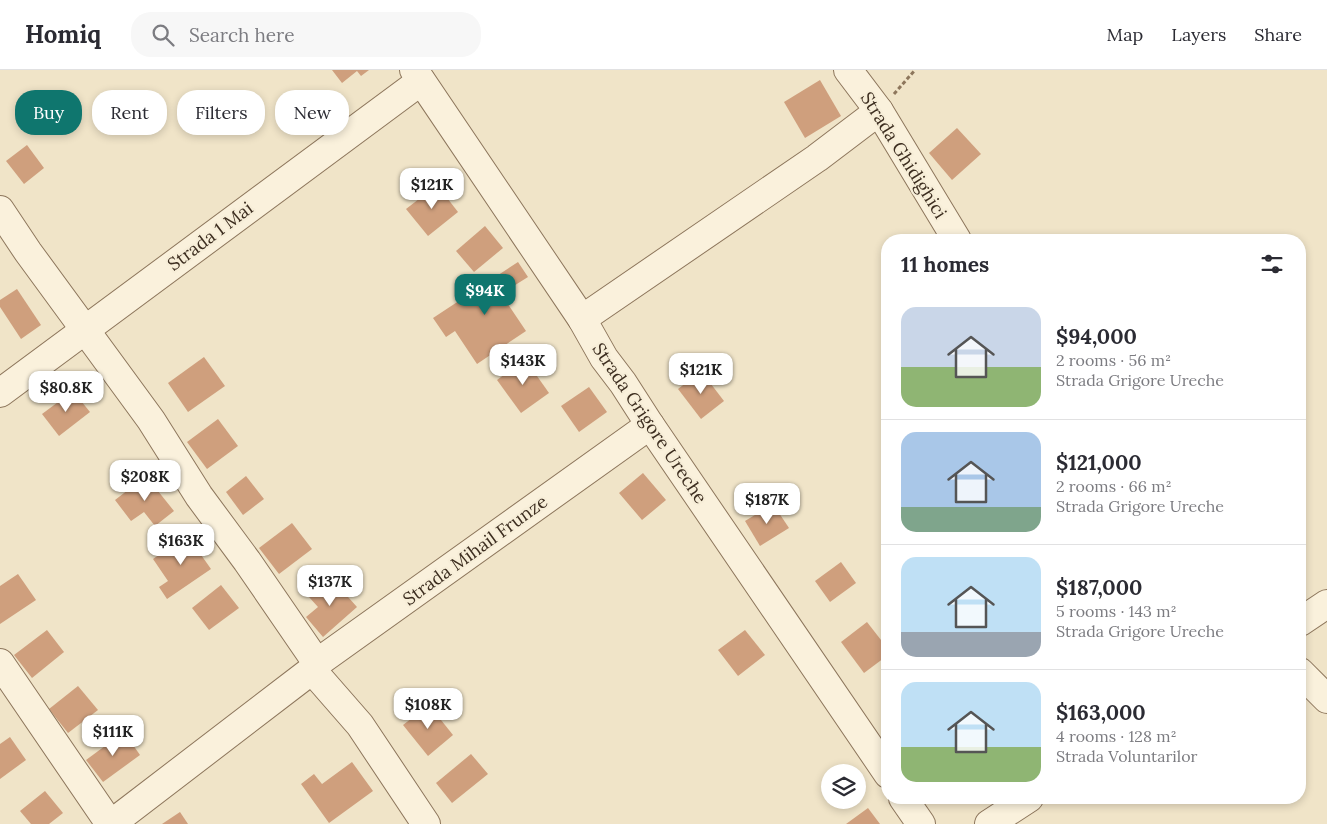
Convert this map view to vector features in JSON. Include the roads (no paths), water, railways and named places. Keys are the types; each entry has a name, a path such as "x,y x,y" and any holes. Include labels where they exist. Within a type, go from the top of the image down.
{"street":[{"name":"Strada Ghidighici","path":"848,70 879,111 953,234"},
{"name":"Strada Grigore Ureche","path":"417,76 582,319 604,358 623,383 881,764"},
{"name":"Strada 1 Mai","path":"0,392 417,76"},
{"path":"582,319 817,158 879,111"},
{"path":"0,210 28,252 150,420 200,496 247,561 314,667 360,725 426,824"},
{"name":"Strada Mihail Frunze","path":"110,824 314,667 650,425"},
{"path":"1306,618 1327,604"},
{"path":"0,664 110,824"},
{"path":"1306,678 1327,698"},
{"path":"907,804 921,824"},
{"path":"989,824 1021,804"}]}
